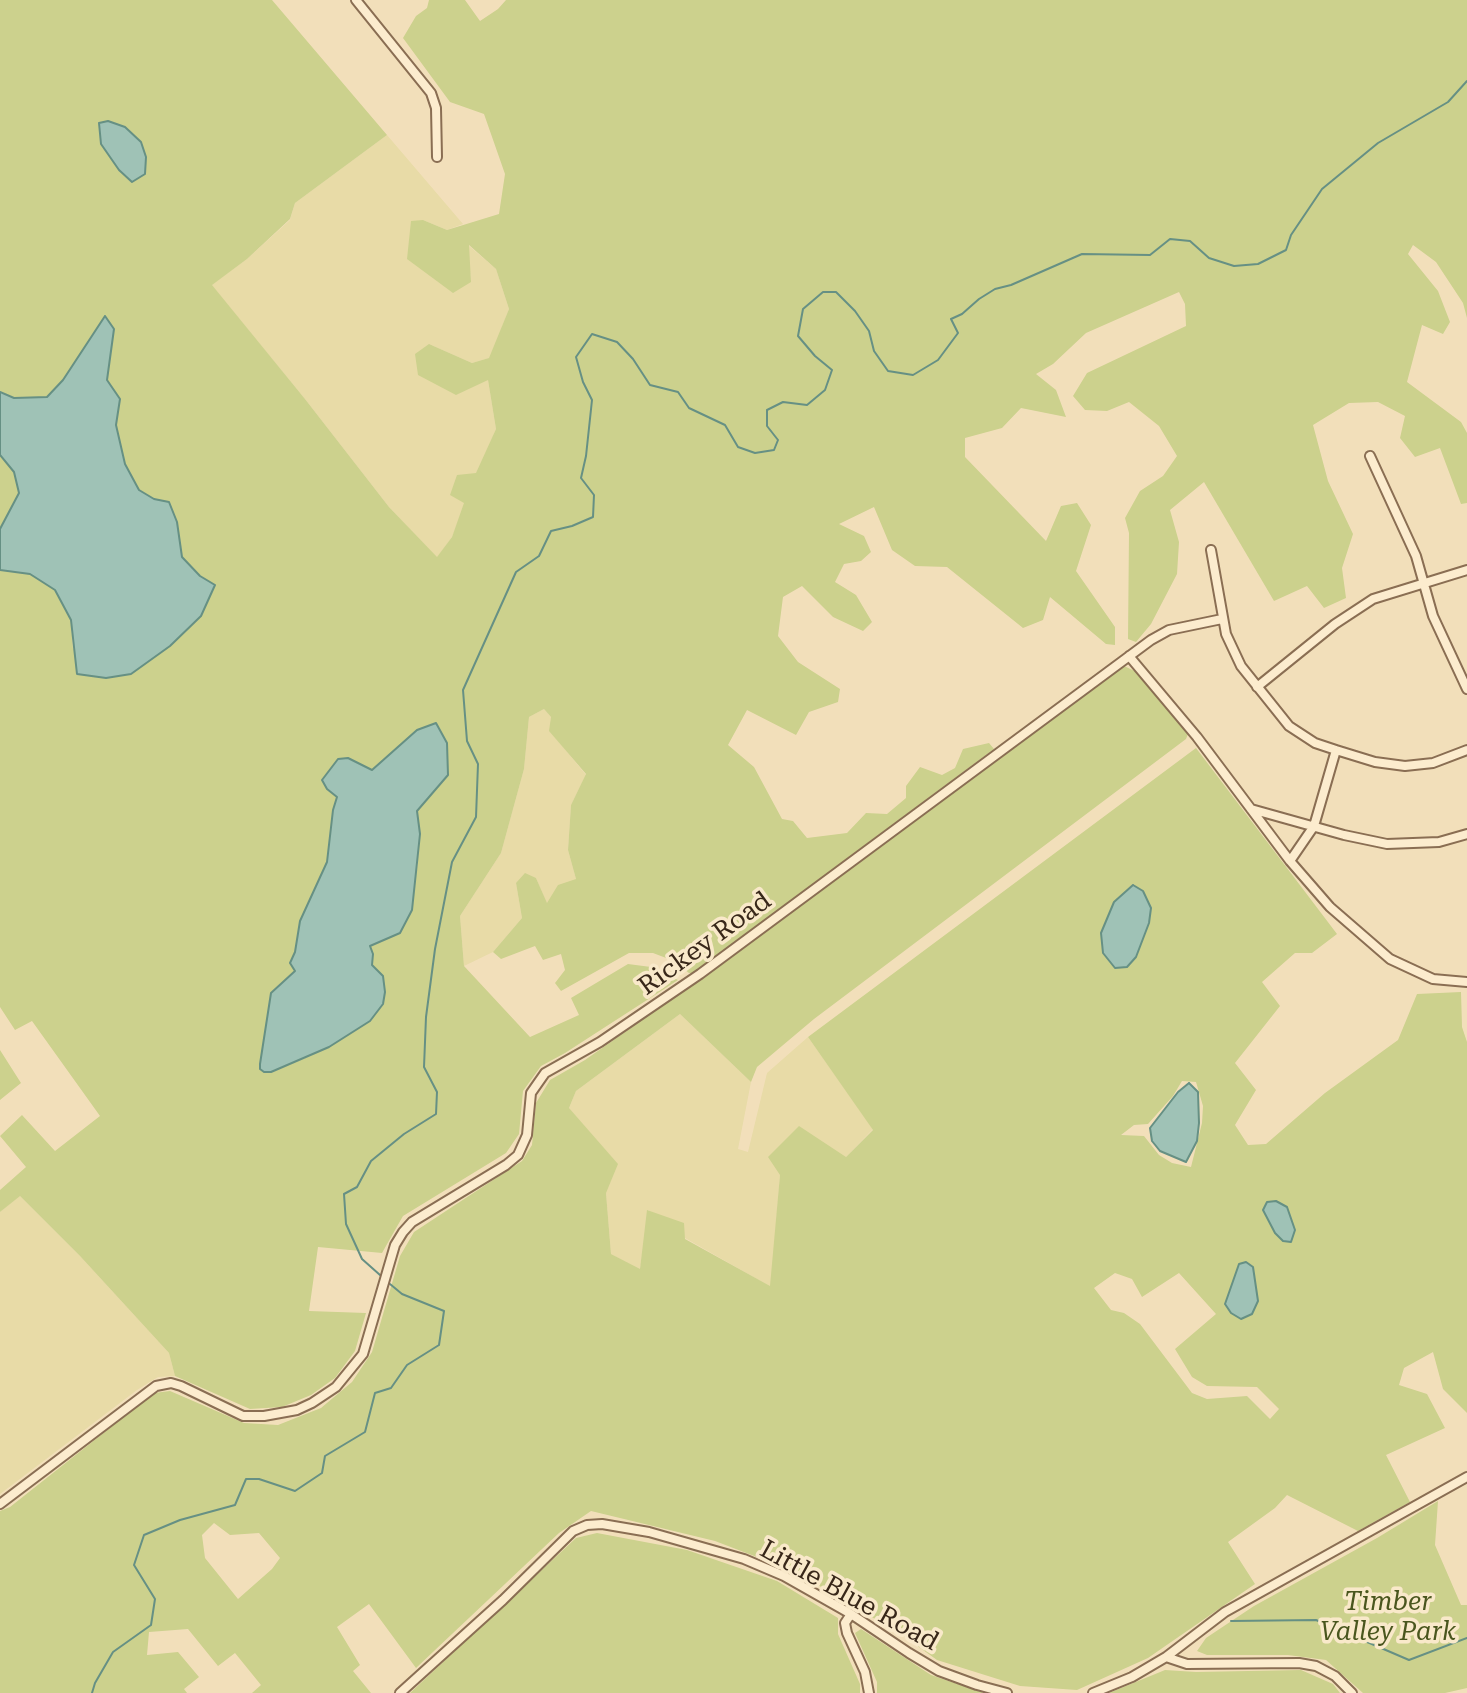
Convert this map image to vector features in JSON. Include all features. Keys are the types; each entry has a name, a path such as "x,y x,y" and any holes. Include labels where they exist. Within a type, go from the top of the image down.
{"street":[{"path":"356,0 431,93 436,108 437,157"},
{"path":"1370,456 1402,524 1433,616 1467,689"},
{"path":"1211,550 1222,619 1233,652 1257,687 1300,735 1336,750 1397,766 1433,763 1467,750"},
{"path":"1257,687 1335,624 1373,599 1467,570"},
{"name":"Rickey Road","path":"0,1504 156,1386 171,1383 181,1386 243,1416 297,1410 336,1387 363,1354 395,1245 403,1232 412,1222 518,1155 527,1135 531,1093 545,1073 600,1042 700,974 1129,656 1169,630 1222,619"},
{"path":"1129,656 1187,725 1290,861 1330,907 1390,959 1433,979 1467,982"},
{"path":"1290,861 1314,826 1336,750"},
{"path":"1251,809 1387,844 1439,842 1467,834"},
{"path":"1093,1693 1132,1677 1166,1657 1225,1612 1467,1477"},
{"name":"Little Blue Road","path":"400,1693 503,1600 573,1531 587,1525 602,1524 649,1532 732,1555 784,1576 851,1614 939,1671 1007,1693"},
{"path":"851,1614 845,1623 847,1633 865,1672 869,1693"},
{"path":"1166,1657 1187,1664 1299,1663 1316,1666 1335,1676 1352,1693"}],"shaded area":[{"path":"387,135 463,224 447,230 423,220 471,282 468,245 496,269 509,309 490,358 472,363 429,344 488,380 496,429 452,537 437,558 389,507 211,285 247,259 290,220 295,203"},
{"path":"544,709 551,717 550,731 586,775 571,805 568,850 576,879 547,904 536,878 516,883 522,918 493,952 464,966 460,916 501,853 524,769 529,717"},
{"path":"680,1014 751,1082 738,1149 748,1152 767,1073 808,1037 873,1129 846,1157 780,1175 771,1287 685,1238 648,1210 640,1270 611,1254 606,1193 569,1108 576,1091"},
{"path":"19,1195 169,1353 175,1376 158,1377 137,1390 0,1494 0,1212"}],"green space":[{"path":"0,0 272,0 387,135 295,203 290,219 247,259 212,285 389,507 437,557 452,537 464,503 450,495 457,475 476,473 496,429 488,380 456,395 418,375 415,354 429,344 472,363 489,358 509,309 496,269 469,245 471,282 453,293 407,259 411,221 423,220 447,230 499,214 505,174 484,114 450,102 403,38 416,16 427,8 429,0 465,0 480,21 506,0 1467,0 1467,318 1463,303 1436,262 1413,245 1408,254 1438,291 1450,322 1443,334 1422,325 1407,382 1461,422 1467,433 1467,503 1461,504 1440,448 1415,457 1400,438 1405,416 1378,402 1349,403 1313,425 1328,481 1353,534 1342,568 1346,598 1324,608 1307,586 1274,601 1204,482 1170,510 1179,542 1177,574 1151,624 1136,642 1128,639 1129,533 1125,518 1140,491 1163,476 1177,456 1159,426 1129,402 1107,411 1085,410 1073,396 1087,373 1186,326 1185,304 1179,292 1086,333 1053,364 1036,374 1056,390 1066,417 1021,408 1002,428 965,438 965,457 1046,541 1061,506 1077,503 1091,525 1076,571 1115,627 1115,645 1106,644 1050,597 1043,620 1023,628 947,567 915,566 892,550 874,507 839,524 864,536 871,552 861,561 844,564 835,582 856,595 872,622 863,631 833,617 802,586 783,597 778,636 798,662 840,689 838,702 809,712 796,735 747,710 728,745 754,767 782,819 793,821 807,838 847,833 866,813 887,814 906,798 906,786 920,767 942,775 955,768 963,749 989,743 994,749 693,973 653,953 629,953 561,991 555,983 565,970 561,954 543,960 535,946 501,959 493,952 522,918 516,883 525,873 536,878 547,903 558,885 576,879 568,850 571,805 586,774 549,731 551,717 544,709 529,717 524,769 501,853 460,916 464,966 530,1037 579,1015 571,998 628,964 651,967 678,980 541,1066 523,1091 519,1134 506,1153 403,1216 382,1253 318,1247 309,1311 366,1313 355,1351 335,1378 311,1395 282,1407 250,1409 175,1376 169,1353 20,1196 0,1212 0,1190 26,1167 0,1136 22,1115 55,1151 100,1116 32,1021 15,1030 0,1007 0,570 30,574 55,590 71,620 73,649 200,576 182,557 177,522 154,499 138,490 124,464 116,425 120,399 106,380 114,330 104,317 63,380 47,397 14,398 0,392","holes":["348,758 372,770 448,774 417,811 420,834 417,870 395,933 369,946 372,965 370,1021 310,1056 271,1072 260,1069 271,993 296,971 290,963 300,921 327,862 337,797 327,789"]},
{"path":"0,455 14,472 19,493 0,529"},
{"path":"1124,666 1139,673 1188,734 1186,739 814,1019 757,1067 751,1082 680,1014 576,1091 569,1108 618,1164 606,1193 611,1254 640,1269 647,1210 684,1223 685,1239 770,1286 780,1175 768,1157 799,1126 846,1157 873,1130 808,1037 1196,748 1337,934 1312,953 1295,953 1262,982 1280,1006 1235,1063 1256,1090 1235,1125 1248,1145 1266,1144 1325,1093 1398,1040 1417,994 1461,992 1462,1027 1467,1042 1467,1413 1443,1389 1433,1352 1404,1368 1399,1385 1427,1394 1445,1428 1386,1455 1410,1502 1358,1531 1287,1495 1275,1508 1228,1542 1255,1584 1148,1658 1077,1690 1020,1686 937,1660 902,1635 796,1572 715,1541 591,1511 559,1533 416,1668 369,1604 337,1627 360,1665 353,1671 371,1693 252,1693 261,1685 235,1653 218,1666 188,1629 149,1632 147,1655 178,1652 199,1677 184,1689 187,1693 0,1693 0,1511 10,1507 154,1393 170,1391 244,1423 278,1425 321,1408 352,1382 372,1352 400,1256 414,1232 522,1161 532,1145 536,1103 550,1080 585,1060 719,966","holes":["1182,1081 1196,1082 1203,1106 1191,1167 1172,1163 1159,1155 1144,1136 1121,1135 1134,1125 1148,1124","1115,1273 1132,1279 1142,1297 1179,1273 1216,1314 1175,1349 1192,1377 1207,1386 1257,1387 1279,1409 1270,1419 1247,1396 1207,1399 1192,1393 1140,1324 1124,1313 1111,1310 1094,1288","214,1523 230,1535 259,1533 280,1558 238,1599 205,1558 202,1535"]},
{"path":"0,1050 21,1083 0,1100"},
{"name":"Timber Valley Park","path":"1438,1501 1435,1545 1461,1605 1467,1605 1467,1688 1445,1693 1363,1693 1326,1660 1288,1655 1207,1655 1197,1651 1206,1638 1254,1606"},
{"path":"597,1533 687,1550 777,1581 838,1618 838,1634 860,1684 860,1693 410,1693 576,1538"},
{"path":"861,1629 931,1675 984,1693 877,1693 877,1682 855,1633"},
{"path":"1165,1670 1301,1670 1333,1684 1340,1693 1109,1693"}],"water":[{"path":"108,121 125,127 141,142 146,157 145,174 132,182 119,170 101,144 99,123"},
{"path":"105,316 114,329 107,380 120,399 116,425 125,464 139,490 154,499 169,502 177,522 182,557 200,576 215,585 201,616 170,646 131,674 106,678 77,674 71,620 55,590 30,574 0,570 0,529 19,493 14,472 0,455 0,392 14,398 47,397 63,380"},
{"path":"436,723 447,743 448,775 417,811 420,834 412,910 400,933 370,946 372,965 383,976 383,1004 370,1021 329,1047 271,1072 264,1072 260,1064 271,993 295,971 290,963 300,921 327,862 337,797 322,780 338,759 348,758 372,770 417,730"},
{"path":"1133,885 1143,891 1151,908 1149,923 1136,957 1127,967 1115,968 1103,953 1101,933 1114,902"},
{"path":"1189,1083 1198,1092 1199,1123 1197,1141 1186,1162 1160,1151 1152,1141 1150,1128 1178,1092"},
{"path":"1276,1201 1287,1207 1295,1230 1291,1242 1283,1241 1275,1233 1263,1210 1267,1202"},
{"path":"1246,1262 1253,1267 1258,1301 1252,1314 1241,1319 1231,1313 1225,1304 1239,1264"}],"waterway":[{"path":"380,1275 362,1259 346,1224 344,1194 357,1187 371,1161 404,1134 436,1114 437,1092 424,1067 426,1017 435,949 452,862 476,817 478,764 467,741 463,690 516,572 539,556 551,531 593,517 594,495 581,478 592,400 576,357 592,334 617,342 650,385 678,392 689,408 725,425 738,447 755,453 774,450 778,440 767,426 767,410 783,402 807,405 825,390 832,370 798,336 803,309 823,292 836,292 855,311 869,331 874,351 888,371 913,375 938,360 958,333 951,319 995,289 1082,254 1150,255 1170,239 1190,241 1209,258 1234,266 1258,264 1286,250 1291,235 1322,189 1378,143 1448,102 1467,81"},
{"path":"92,1693 113,1652 151,1625 155,1599 134,1565 144,1535 180,1520 235,1505 246,1479 259,1479 295,1491 322,1473 325,1456 365,1432 375,1393 391,1388 407,1365 439,1345 444,1311 402,1294 390,1284"},
{"path":"1231,1621 1316,1620 1409,1660 1467,1638"}]}
